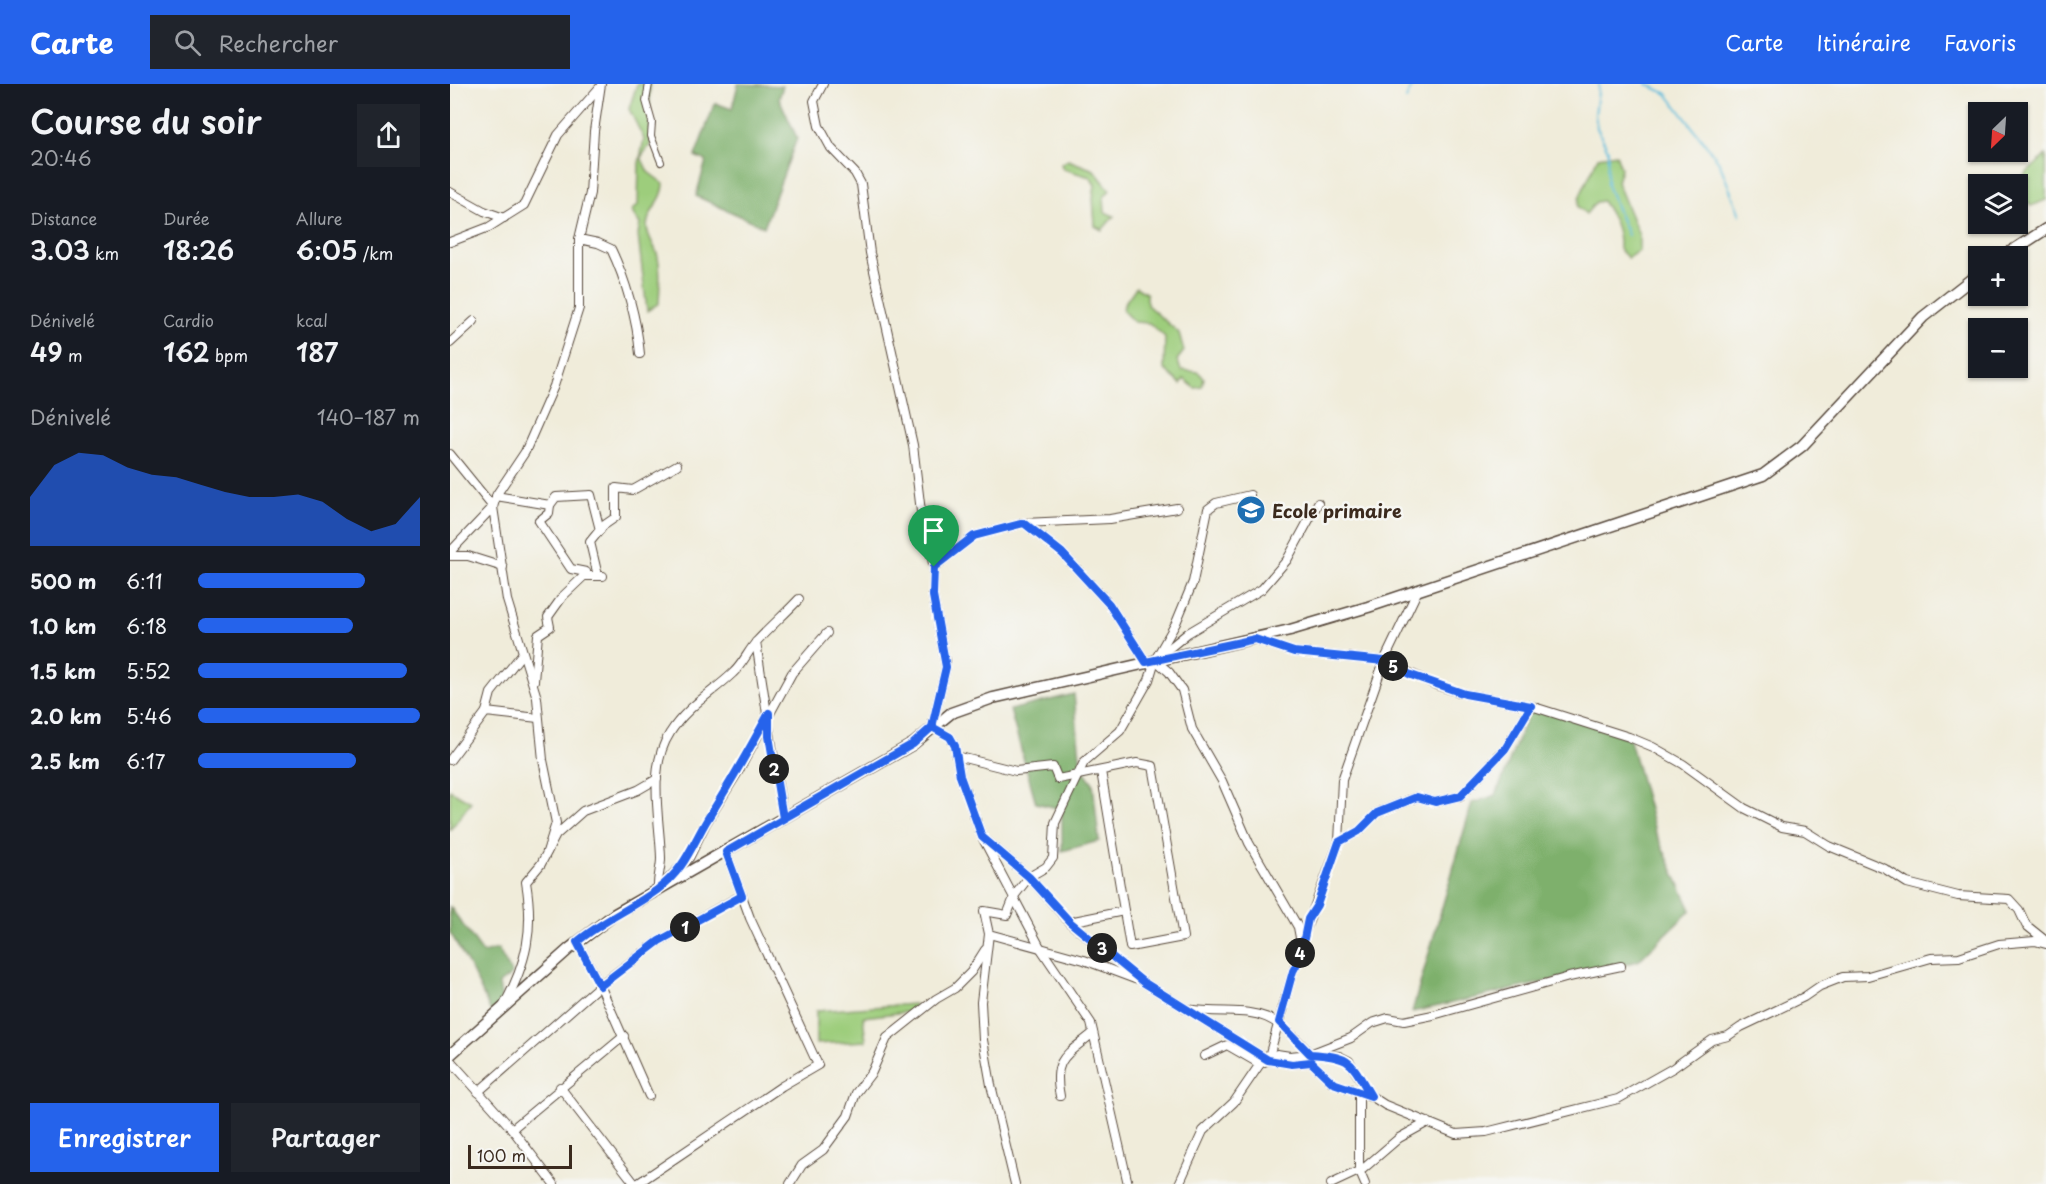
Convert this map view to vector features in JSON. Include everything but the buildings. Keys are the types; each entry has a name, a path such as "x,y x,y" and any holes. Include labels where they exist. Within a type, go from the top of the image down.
{"street":[{"path":"649,84 646,101 652,122 651,136 656,155 661,162"},
{"path":"823,84 814,101 819,126 831,148 855,173 861,184 870,253 913,445 921,511 934,567 933,596 946,667 932,727"},
{"path":"450,242 489,227 524,205 558,135 601,86"},
{"path":"534,684 522,654 507,600 493,507 496,496 525,452 554,386 579,308 579,239 590,193 601,86"},
{"path":"450,192 484,212 504,218"},
{"path":"2020,246 2046,229"},
{"path":"579,239 598,243 611,249 629,300 639,337 640,354"},
{"path":"450,1055 577,942 615,914 913,744 951,713 993,698 1255,639 1418,590 1765,473 1802,446 1923,317 1968,282"},
{"path":"450,343 474,321"},
{"path":"450,454 493,507"},
{"path":"600,530 591,495 556,497 550,505 549,513 539,521 571,569 600,576 590,542 616,517 616,488 633,490 677,465"},
{"path":"1015,1184 990,1085 983,1040 981,1002 986,949 990,934 984,911 1007,915 1015,895 1029,877 1046,867 1053,858 1055,823 1078,773 1084,762 1120,731 1149,680 1150,661 1185,603 1193,582 1208,509 1216,503 1250,495"},
{"path":"496,496 550,505"},
{"path":"1150,661 1188,633 1262,589 1287,560 1318,503"},
{"path":"450,554 493,507"},
{"path":"934,567 974,536 1024,523 1110,519 1177,508"},
{"path":"1024,523 1062,553 1109,604 1150,661 1169,672 1182,690 1192,729 1222,781 1249,843 1298,927 1301,942 1300,958 1293,971 1279,1022 1264,1062 1234,1102 1203,1131 1179,1184"},
{"path":"547,852 556,823 548,789 534,684 538,635 550,627 548,617 563,596 585,574 592,551"},
{"path":"450,554 468,556 503,567"},
{"path":"1301,942 1339,842 1342,780 1384,661 1418,590"},
{"path":"658,889 657,878 661,861 655,801 657,779 668,735 703,698 734,673 756,642 800,599"},
{"path":"658,889 689,858 706,822 738,772 792,673 827,633"},
{"path":"1255,639 1294,652 1384,661 1411,675 1465,694 1531,706 1653,747 1744,808 1782,827 1805,831 1829,846 1884,869 1907,883 1958,896 2009,899 2019,910 2026,925 2046,942"},
{"path":"756,642 769,713 769,736 783,818"},
{"path":"450,760 486,712 491,693 522,654"},
{"path":"1339,842 1359,831 1377,813 1417,797 1435,802 1460,796 1505,749 1531,706"},
{"path":"486,712 538,718"},
{"path":"932,727 950,737 960,776 982,837 1015,895 1041,949 1091,1023 1128,1184"},
{"path":"956,756 1016,771 1053,767 1058,779 1078,773 1101,771 1137,763 1154,766 1183,937 1130,947 1101,771"},
{"path":"503,1008 519,976 529,938 530,914 526,882 556,835 583,811 638,790 657,779"},
{"path":"982,837 1029,877 1070,922 1143,982 1264,1062"},
{"path":"560,1087 636,1184 782,1086 818,1065 742,896 726,852"},
{"path":"478,1092 600,986 659,941 742,896"},
{"path":"1070,922 1124,911"},
{"path":"990,934 1084,960 1143,982"},
{"path":"577,942 624,1036 649,1096"},
{"path":"1204,1056 1227,1045 1264,1062 1292,1064 1311,1062 1333,1083 1371,1096 1462,1135 1618,1099 1673,1068 1712,1040 1728,1036 1741,1027 1804,998 1820,986 1843,977 1868,976 1921,960 1959,957 1999,944 2046,942"},
{"path":"790,1184 802,1165 823,1150 848,1116 856,1093 872,1072 887,1038 936,999 955,988 971,972 986,949"},
{"path":"1310,1054 1351,1038 1372,1023 1388,1018 1404,1020 1433,1015 1549,982 1621,966"},
{"path":"1185,1009 1254,1012 1279,1022 1310,1054"},
{"path":"1060,1096 1055,1076 1062,1058 1094,1033"},
{"path":"512,1129 624,1036"},
{"path":"1264,1062 1277,1054 1339,1056 1349,1061 1371,1096"},
{"path":"450,1060 512,1129 554,1184"},
{"path":"1359,1092 1359,1170 1365,1184"},
{"path":"1331,1184 1359,1170 1406,1133 1428,1122"}],"green space":[{"path":"637,84 650,84 650,145 641,157 648,172 664,184 647,226 658,257 660,280 659,303 647,311 638,235 640,224 631,211 638,205 639,163 644,139 629,109"},
{"path":"738,84 783,86 779,98 797,138 764,227 696,196 706,161 695,156 715,103 732,109"},
{"path":"1616,154 1621,168 1617,182 1639,235 1639,250 1628,258 1619,249 1615,224 1602,201 1596,202 1586,214 1578,207 1579,198 1598,157"},
{"path":"2046,155 2046,200 2031,206 2028,202 2028,174 2025,174"},
{"path":"1068,160 1094,170 1110,190 1104,197 1105,212 1114,216 1102,230 1095,226 1093,198 1095,185 1090,177 1063,169 1061,164"},
{"path":"1136,287 1147,294 1147,305 1179,333 1184,351 1177,360 1181,370 1198,372 1204,378 1202,387 1195,388 1184,379 1181,384 1164,369 1165,337 1149,323 1134,322 1123,311 1124,304"},
{"path":"1074,694 1081,767 1093,783 1099,841 1062,851 1062,809 1036,803 1010,710"},
{"path":"1531,706 1629,737 1655,831 1691,910 1638,961 1412,1012 1472,803 1496,795"},
{"path":"450,790 471,802 450,830"},
{"path":"450,907 483,953 498,949 512,974 499,984 503,1008 493,1016 450,932"},
{"path":"914,1004 915,1011 863,1017 866,1041 816,1044 816,1011"}],"waterway":[{"path":"1406,99 1413,84"},
{"path":"1599,84 1595,115 1597,128 1608,150 1607,185 1628,235"},
{"path":"1647,84 1667,94 1719,162 1740,215"}],"place":[{"name":"Ecole primaire","path":"1251,510"}],"route":[{"path":"934,567 933,596 946,667 932,727 913,744 726,852 742,896 659,941 600,986 577,942 615,914 658,889 689,858 706,822 738,772 769,713 769,736 783,818 913,744 932,727 950,737 955,746 960,776 982,837 1029,877 1070,922 1143,982 1268,1060 1292,1064 1311,1062 1333,1083 1371,1096 1349,1061 1339,1056 1310,1054 1279,1022 1293,971 1300,958 1301,942 1308,919 1317,905 1339,842 1359,831 1377,813 1417,797 1435,802 1460,796 1505,749 1531,706 1465,694 1436,686 1384,661 1336,654 1294,652 1255,639 1146,662 1109,604 1062,553 1024,523 974,536 934,567"}]}
